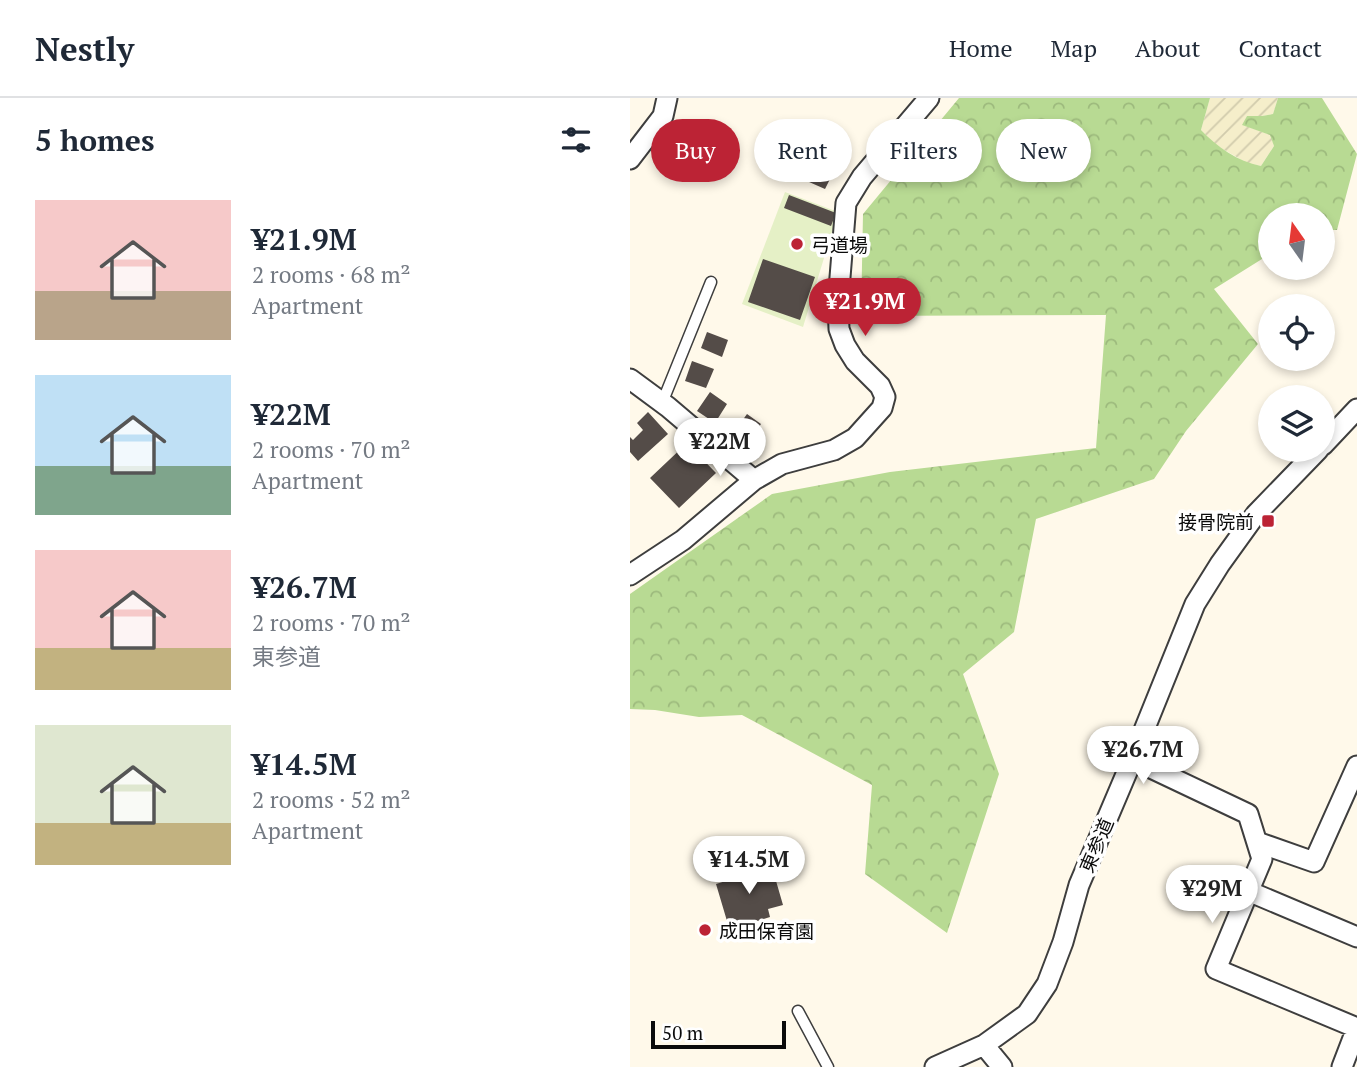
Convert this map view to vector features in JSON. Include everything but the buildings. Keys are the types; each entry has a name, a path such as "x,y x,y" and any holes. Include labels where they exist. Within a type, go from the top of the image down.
{"street":[{"path":"630,159 663,116 667,98"},
{"path":"630,575 683,540 754,480 782,464 834,450 855,438 882,408 885,397 880,386 855,361 839,329 838,302 846,203 862,177 929,98"},
{"path":"630,380 662,403 754,480"},
{"path":"1335,432 1357,409"},
{"name":"東参道","path":"935,1067 984,1045 1027,1014 1047,984 1063,942 1079,885 1195,604 1256,514 1306,462"},
{"path":"1132,759 1248,814 1262,859 1216,969 1357,1028 1342,1067"},
{"path":"1257,842 1314,862 1357,766"},
{"path":"1248,891 1357,937"},
{"path":"984,1045 1002,1067"}],"lane":[{"path":"662,403 711,282"},
{"path":"798,1011 828,1067"}],"shaded area":[{"path":"1210,98 1278,98 1273,114 1247,116 1243,125 1271,135 1274,146 1261,166 1247,163 1214,144 1201,130"}],"green space":[{"path":"959,98 1210,98 1201,130 1228,152 1261,166 1274,146 1270,135 1242,125 1247,116 1273,114 1278,98 1322,98 1357,154 1337,230 1335,203 1258,203 1258,262 1214,289 1258,344 1186,431 1154,479 1036,519 1014,632 963,674 999,774 947,933 865,874 872,785 742,715 699,717 630,709 630,594 772,494 890,472 1096,448 1106,315 861,316 863,214 889,182 982,182 982,119 942,119"},
{"name":"弓道場","path":"785,192 838,212 803,327 742,304"}],"place":[{"name":"弓道場","path":"797,244"},
{"name":"接骨院前","path":"1268,521"},
{"name":"成田保育園","path":"705,930"}]}
